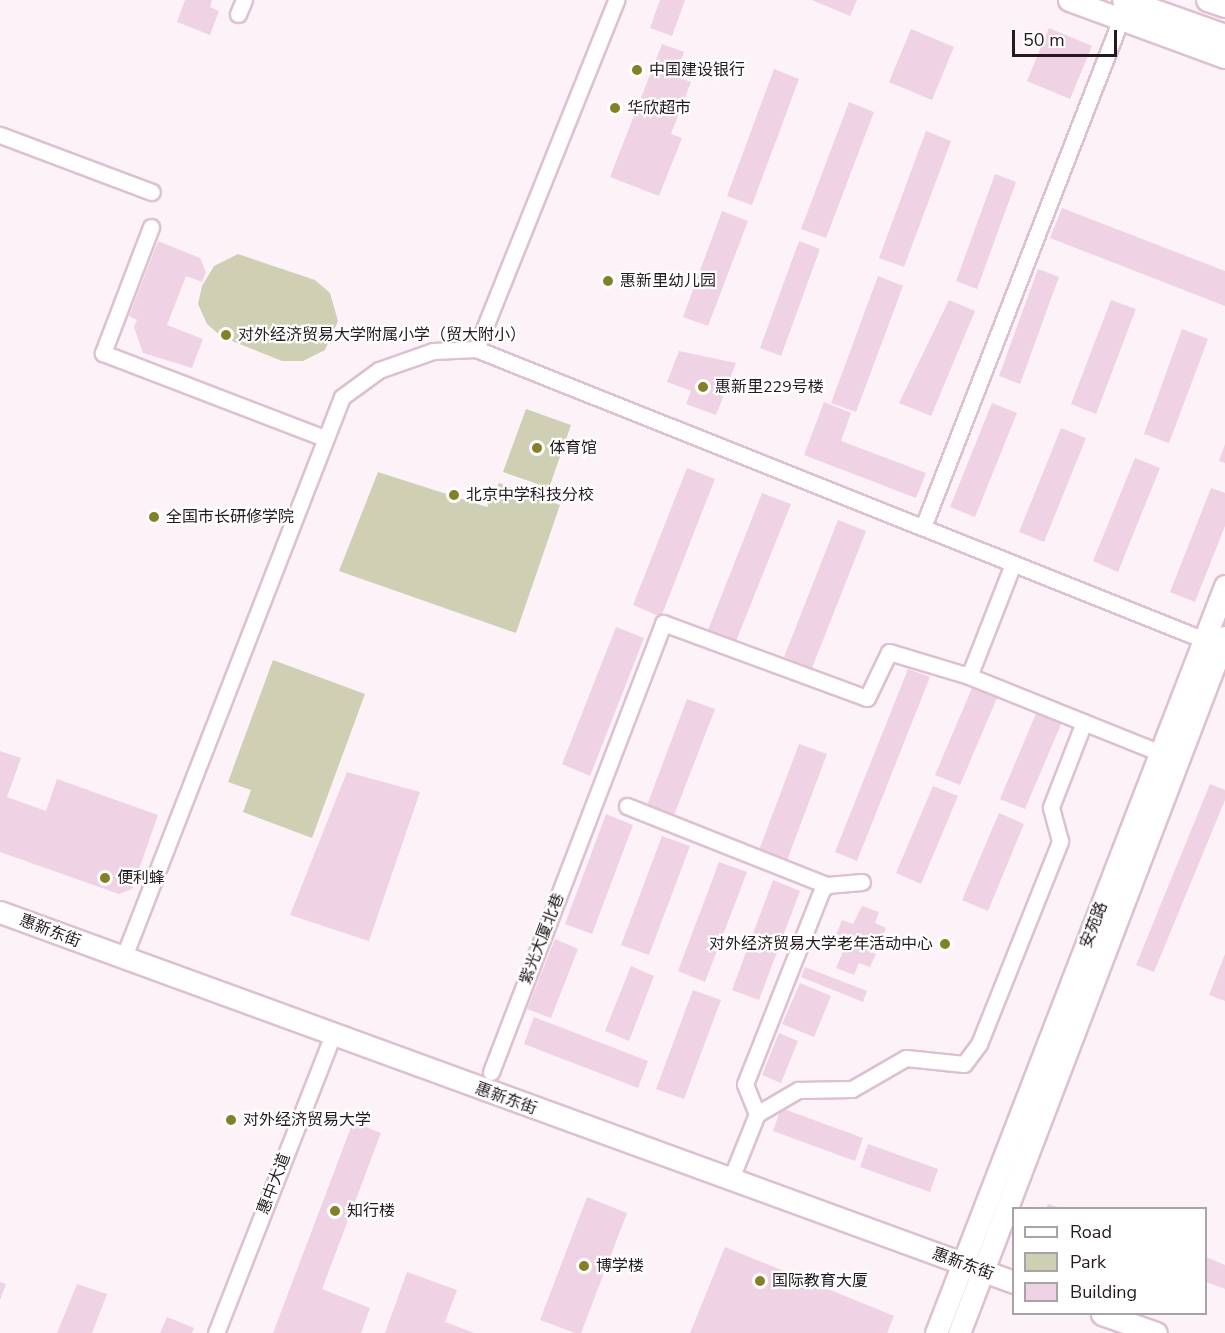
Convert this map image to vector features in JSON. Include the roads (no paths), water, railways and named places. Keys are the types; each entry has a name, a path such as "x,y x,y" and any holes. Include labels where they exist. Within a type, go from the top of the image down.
{"main road":[{"path":"1069,0 1122,9 1225,36"},
{"path":"1208,0 1225,6"},
{"path":"1122,9 1225,57"},
{"name":"安苑路","path":"973,1267 1219,643 1225,586"},
{"name":"安苑路","path":"973,1267 1161,753 1219,643"},
{"name":"惠新东街","path":"0,912 730,1181 1012,1281"},
{"path":"936,1333 973,1267"},
{"path":"959,1333 973,1267"},
{"path":"1105,1315 1156,1333"}],"street":[{"path":"476,349 616,0"},
{"path":"922,528 1122,9"},
{"path":"0,135 152,192"},
{"path":"151,227 103,353 322,437"},
{"path":"123,958 322,437 342,397 379,370 432,351 476,349 922,528 1219,643"},
{"path":"1013,564 969,676 1161,753"},
{"name":"紫光大厦北巷","path":"490,1072 663,623 867,698 889,652 969,676"},
{"path":"730,1181 757,1114 798,1090 852,1089 906,1058 964,1064 979,1044 1060,841 1051,807 1084,722"},
{"path":"627,806 827,885 862,882"},
{"path":"757,1114 745,1084 827,885"},
{"name":"惠中大道","path":"216,1333 333,1035"}],"place":[{"name":"中国建设银行","path":"637,70"},
{"name":"华欣超市","path":"615,108"},
{"name":"惠新里幼儿园","path":"608,281"},
{"name":"对外经济贸易大学附属小学（贸大附小）","path":"226,335"},
{"name":"惠新里229号楼","path":"703,387"},
{"name":"体育馆","path":"537,448"},
{"name":"北京中学科技分校","path":"454,495"},
{"name":"全国市长研修学院","path":"154,517"},
{"name":"便利蜂","path":"105,878"},
{"name":"对外经济贸易大学老年活动中心","path":"945,944"},
{"name":"对外经济贸易大学","path":"231,1120"},
{"name":"知行楼","path":"335,1211"},
{"name":"博学楼","path":"584,1266"},
{"name":"国际教育大厦","path":"760,1281"}]}
